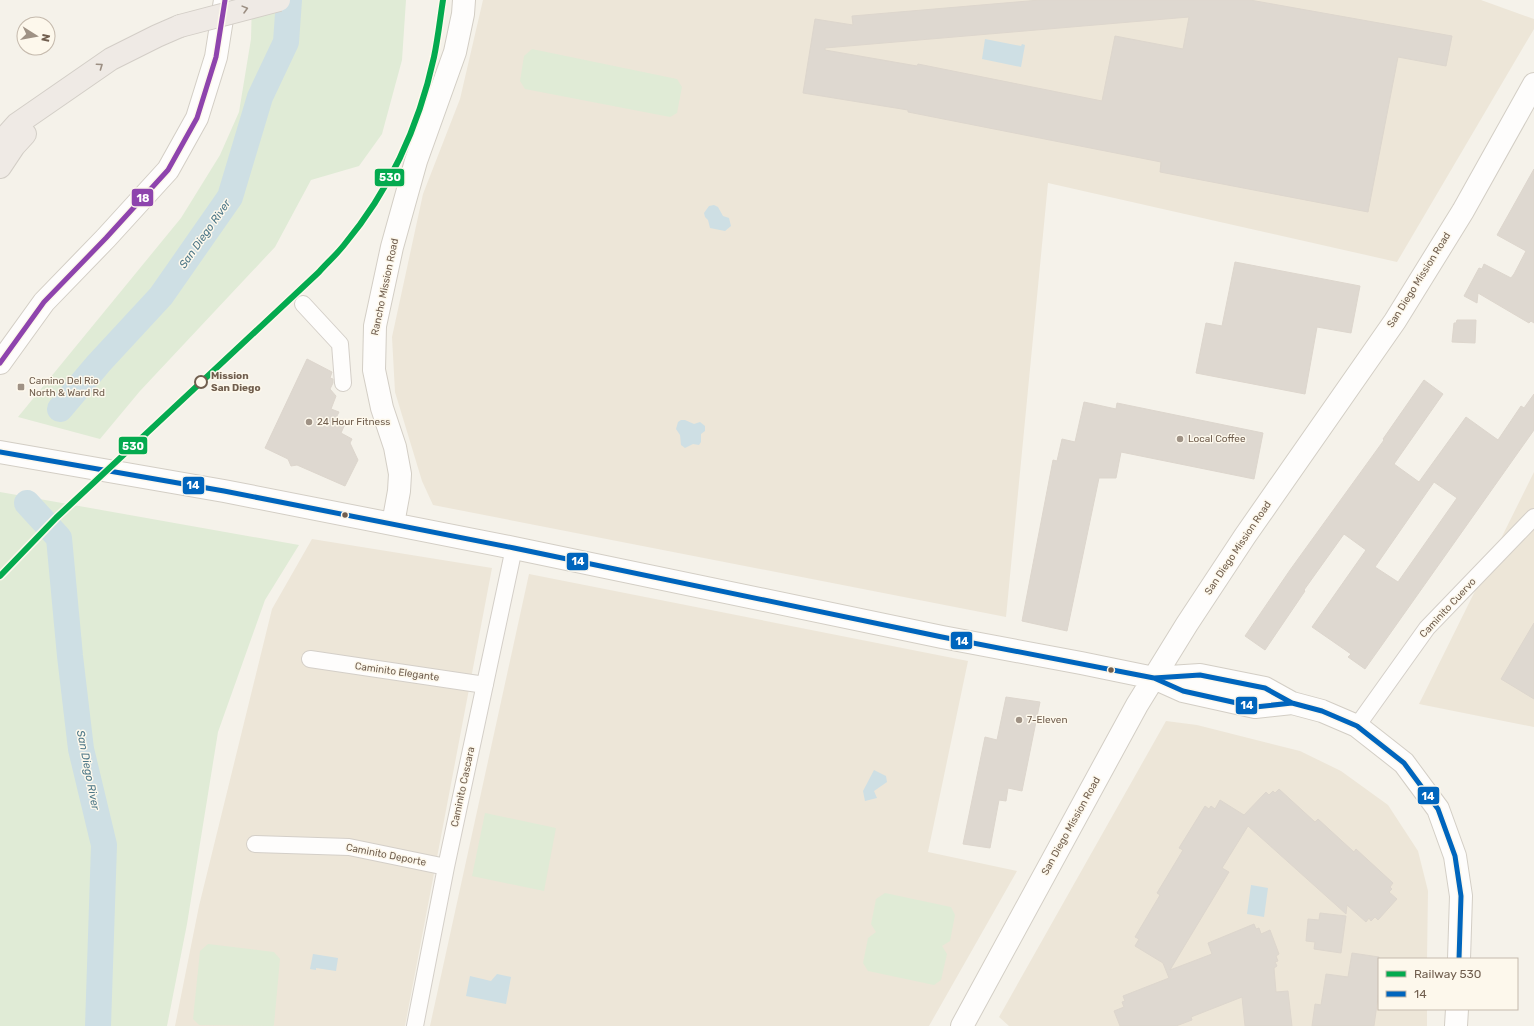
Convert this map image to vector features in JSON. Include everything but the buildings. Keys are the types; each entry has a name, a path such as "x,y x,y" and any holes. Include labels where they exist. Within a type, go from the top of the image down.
{"highway":[{"path":"0,143 17,124 111,59 180,26 279,0"},
{"path":"0,167 14,146 68,88"}],"main road":[{"path":"0,363 44,302 106,238 168,170 197,118 216,57 225,0"},
{"name":"Rancho Mission Road","path":"393,524 399,491 400,474 395,447 382,408 374,370 375,326 392,247 416,161 455,52 463,14 464,0"},
{"name":"San Diego Mission Road","path":"962,1026 1154,678 1245,536 1395,321 1463,211 1534,84"},
{"path":"0,452 224,491 393,524 942,637 1154,678 1200,674 1265,688 1292,704 1322,711 1357,726 1404,763 1438,809 1455,856 1461,896 1459,958"},
{"path":"1456,1026 1457,1010"}],"street":[{"path":"303,304 340,344 343,383"},
{"name":"Caminito Cuervo","path":"1357,726 1427,628 1534,517"},
{"name":"Caminito Cascara","path":"415,1026 446,867 514,548"},
{"name":"Caminito Elegante","path":"310,659 485,685"},
{"name":"Caminito Deporte","path":"255,844 349,847 446,867"}],"shaded area":[{"path":"483,0 1481,0 1534,19 1534,29 1397,262 1048,183 1006,617 433,505 422,481 395,392 392,337 423,194 460,99"},
{"path":"985,39 1021,46 1022,44 1025,45 1021,67 982,59"},
{"path":"714,205 718,207 723,216 729,218 731,226 725,231 710,228 708,220 705,217 704,213 709,206"},
{"path":"681,420 694,424 700,422 705,426 705,431 701,434 701,442 699,445 693,444 685,448 681,445 680,435 676,429 678,422"},
{"path":"1534,472 1534,727 1419,704"},
{"path":"312,539 492,568 405,1026 175,1026 199,906 272,609"},
{"path":"529,574 968,661 928,852 1017,871 929,1026 430,1026"},
{"path":"1166,721 1197,725 1300,751 1341,771 1388,805 1418,851 1428,891 1427,958 1378,958 1378,1010 1427,1010 1427,1026 1009,1026 999,1017"},
{"path":"874,770 886,776 887,782 874,791 877,798 865,801 863,791"},
{"path":"1251,885 1268,888 1264,917 1247,914"},
{"path":"313,954 338,958 336,971 316,968 316,970 310,969"},
{"path":"497,974 511,977 506,1004 466,996 470,976 491,981"}],"green space":[{"path":"252,0 406,0 402,60 382,134 359,166 311,180 275,247 140,391 100,439 18,417 181,218 220,155 239,112 251,39"},
{"path":"532,49 677,79 682,87 677,113 670,117 525,89 520,81 524,56"},
{"path":"0,492 299,545 265,600 218,732 187,924 167,1026 0,1026"},
{"path":"485,813 556,828 544,891 472,876"},
{"path":"885,893 951,907 955,915 950,941 942,946 947,954 941,980 934,985 868,971 863,963 868,938 876,932 871,924 876,899"},
{"path":"208,944 274,952 280,959 273,1026 199,1025 193,1019 200,951"}],"waterway":[{"name":"San Diego River","path":"60,409 99,363 161,296 230,197 260,97 286,42 289,0"},
{"name":"San Diego River","path":"27,503 59,538 70,656 81,749 104,845 98,1026"}],"rail line":[{"name":"530","path":"0,576 56,518 319,272 341,249 375,203 411,133 428,83 438,36 443,0"}],"transit line":[{"name":"18","path":"0,363 44,302 106,238 168,170 197,118 216,57 225,0"},
{"name":"14","path":"0,452 224,491 514,548 942,637 1154,678"},
{"name":"14","path":"1200,675 1265,688 1292,703 1255,707 1183,691 1154,678 1200,675"},
{"name":"14","path":"1292,703 1322,711 1357,726 1404,763 1438,809 1455,856 1461,896 1459,958"}],"place":[{"name":"Mission San Diego","path":"201,382"},
{"name":"Camino Del Rio North & Ward Rd","path":"21,387"},
{"name":"24 Hour Fitness","path":"309,422"},
{"name":"Local Coffee","path":"1180,439"},
{"name":"7-Eleven","path":"1019,720"}]}
